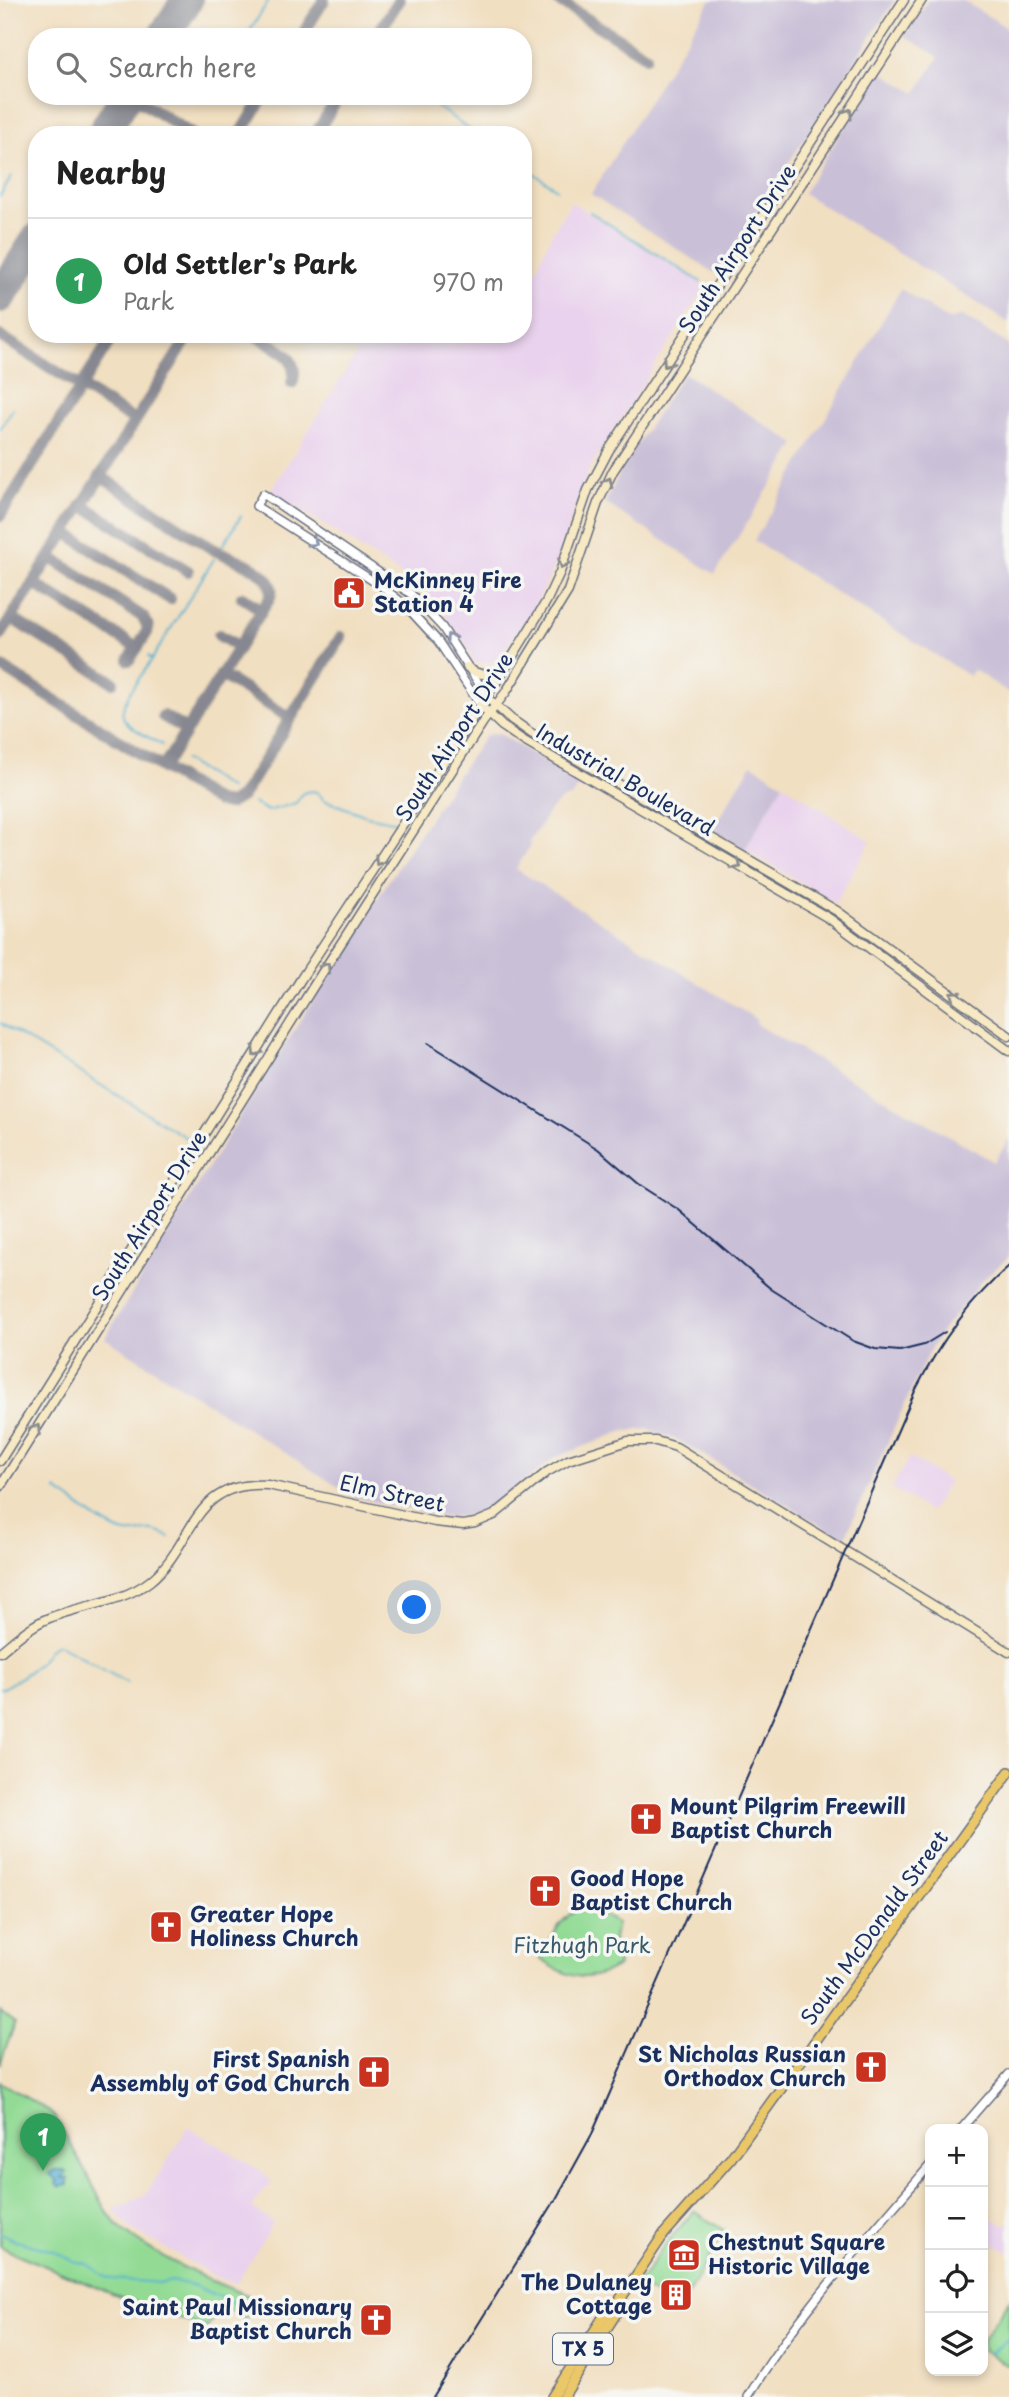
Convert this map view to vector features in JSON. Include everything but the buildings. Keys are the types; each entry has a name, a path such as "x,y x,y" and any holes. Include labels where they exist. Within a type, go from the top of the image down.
{"main road":[{"name":"South Airport Drive","path":"0,1461 301,979 544,606 560,572 588,490 609,450 904,0"},
{"name":"South Airport Drive","path":"0,1487 313,986 556,613 577,570 601,497 613,471 922,0"},
{"path":"875,46 887,54"},
{"path":"813,141 824,148"},
{"path":"648,391 660,399"},
{"path":"544,606 556,613"},
{"path":"467,667 483,675 508,664"},
{"name":"Industrial Boulevard","path":"487,696 527,730 847,917 1009,1036"},
{"name":"Industrial Boulevard","path":"480,705 513,734 830,919 1009,1051"},
{"path":"593,781 599,771"},
{"path":"709,849 715,839"},
{"path":"301,979 313,986"},
{"name":"Elm Street","path":"0,1652 45,1619 129,1593 145,1584 164,1567 205,1506 233,1489 255,1484 268,1485 435,1522 463,1525 494,1515 542,1475 562,1463 622,1442 645,1440 676,1447 1009,1653"},
{"name":"South McDonald Street","path":"552,2397 654,2247 731,2158 1009,1772"},
{"name":"South McDonald Street","path":"563,2397 615,2315 617,2304"}],"street":[{"name":"Industrial Boulevard","path":"480,705 438,641 404,604 256,506 263,494 411,594 442,627 487,696"},
{"path":"965,2124 1009,2074"},
{"path":"748,2397 789,2336 925,2171"}],"shaded area":[{"path":"711,0 895,0 718,271 713,272 591,194"},
{"path":"928,0 962,0 1009,29 1009,323 803,193 880,71 916,93 939,57 905,36"},
{"path":"571,202 705,286 589,469 556,562 540,597 494,662 476,664 461,636 422,588 271,490 363,343 532,343 532,280 550,237"},
{"path":"901,289 948,320 962,316 1009,345 1009,693 973,669 969,676 754,541"},
{"path":"684,373 796,444 715,574 605,503 626,461"},
{"path":"499,733 580,784 572,796 561,800 551,809 529,842 531,844 516,869 756,1019 757,1025 994,1162 1009,1139 1009,1257 983,1280 929,1351 844,1539 682,1442 648,1429 624,1431 554,1458 495,1506 472,1516 443,1517 354,1497 105,1338 326,977 486,735"},
{"path":"752,764 783,784 745,849 712,829"},
{"path":"783,784 871,841 835,903 745,849"},
{"path":"910,1457 949,1482 930,1512 891,1488"},
{"path":"188,2127 263,2172 273,2184 263,2190 252,2208 273,2223 236,2284 214,2276 135,2231 115,2213 116,2208 142,2197 149,2190"},
{"path":"992,2218 1005,2226 1009,2221 1009,2253 988,2240 988,2226"}],"green space":[{"name":"Fitzhugh Park","path":"581,1903 617,1923 614,1938 618,1966 587,1977 569,1974 540,1959 559,1925"},
{"path":"0,2012 15,2023 0,2064"},
{"path":"0,2082 56,2118 109,2215 120,2227 176,2264 255,2298 255,2305 245,2319 222,2305 207,2328 112,2294 0,2247"},
{"name":"Chestnut Square Historic Village","path":"694,2211 725,2231 679,2309 638,2285 662,2248"},
{"path":"1009,2300 1009,2366 988,2354 988,2332"}],"water":[{"path":"55,2170 66,2172 62,2178 68,2178 68,2185 60,2187 56,2184 58,2181 50,2174"}],"waterway":[{"path":"252,28 269,0"},
{"path":"435,105 464,126"},
{"path":"532,172 557,189"},
{"path":"0,196 12,176"},
{"path":"590,212 701,282"},
{"path":"0,429 14,407"},
{"path":"223,545 241,516"},
{"path":"152,659 214,559"},
{"path":"148,656 152,660 127,698 123,713 124,719 131,726 162,745"},
{"path":"184,760 230,789"},
{"path":"253,803 268,811 296,803 303,793 311,791 317,792 324,800 367,816 397,822"},
{"path":"0,1023 193,1142"},
{"path":"56,1490 97,1519 122,1532 154,1531 169,1537"},
{"path":"0,1688 30,1670 51,1647 58,1644 127,1683"},
{"path":"0,2233 16,2241 54,2251 73,2261 87,2264 112,2279 160,2283 171,2281 193,2285 240,2306 254,2299"},
{"path":"990,2354 1009,2338"}],"taxiway":[{"path":"307,28 324,0"},
{"path":"382,28 399,0"},
{"path":"557,0 646,56"},
{"path":"146,105 179,126"},
{"path":"246,126 258,105"},
{"path":"321,126 333,105"},
{"path":"0,336 135,421"},
{"path":"0,516 108,343"},
{"path":"0,636 184,343"},
{"path":"268,343 289,359 293,366 292,383"},
{"path":"100,476 213,549 252,567 262,574 271,589 269,599 163,768"},
{"path":"82,505 188,571"},
{"path":"65,532 170,599"},
{"path":"33,583 137,648 148,627 143,617 50,557"},
{"path":"242,597 262,610"},
{"path":"11,618 113,682"},
{"path":"219,635 239,647"},
{"path":"0,666 217,802 229,804 242,796 341,637"},
{"path":"129,660 137,648"},
{"path":"221,675 290,718"},
{"path":"163,716 186,730"}],"runway":[{"path":"169,28 187,0"},
{"path":"108,126 120,105"},
{"path":"0,297 28,253"}],"railway":[{"path":"428,1043 598,1149 640,1185 679,1210 771,1289 853,1341 875,1349 900,1351 924,1345 945,1332"},
{"path":"433,2397 556,2199 592,2134 915,1391 956,1324 994,1279 1009,1266"}],"place":[{"name":"McKinney Fire Station 4","path":"349,593"},
{"name":"Mount Pilgrim Freewill Baptist Church","path":"646,1819"},
{"name":"Good Hope Baptist Church","path":"545,1891"},
{"name":"Greater Hope Holiness Church","path":"166,1927"},
{"name":"St Nicholas Russian Orthodox Church","path":"871,2067"},
{"name":"First Spanish Assembly of God Church","path":"374,2072"},
{"name":"Old Settler's Park","path":"43,2171"},
{"name":"Chestnut Square Historic Village","path":"684,2255"},
{"name":"The Dulaney Cottage","path":"676,2295"},
{"name":"Saint Paul Missionary Baptist Church","path":"376,2320"}]}
